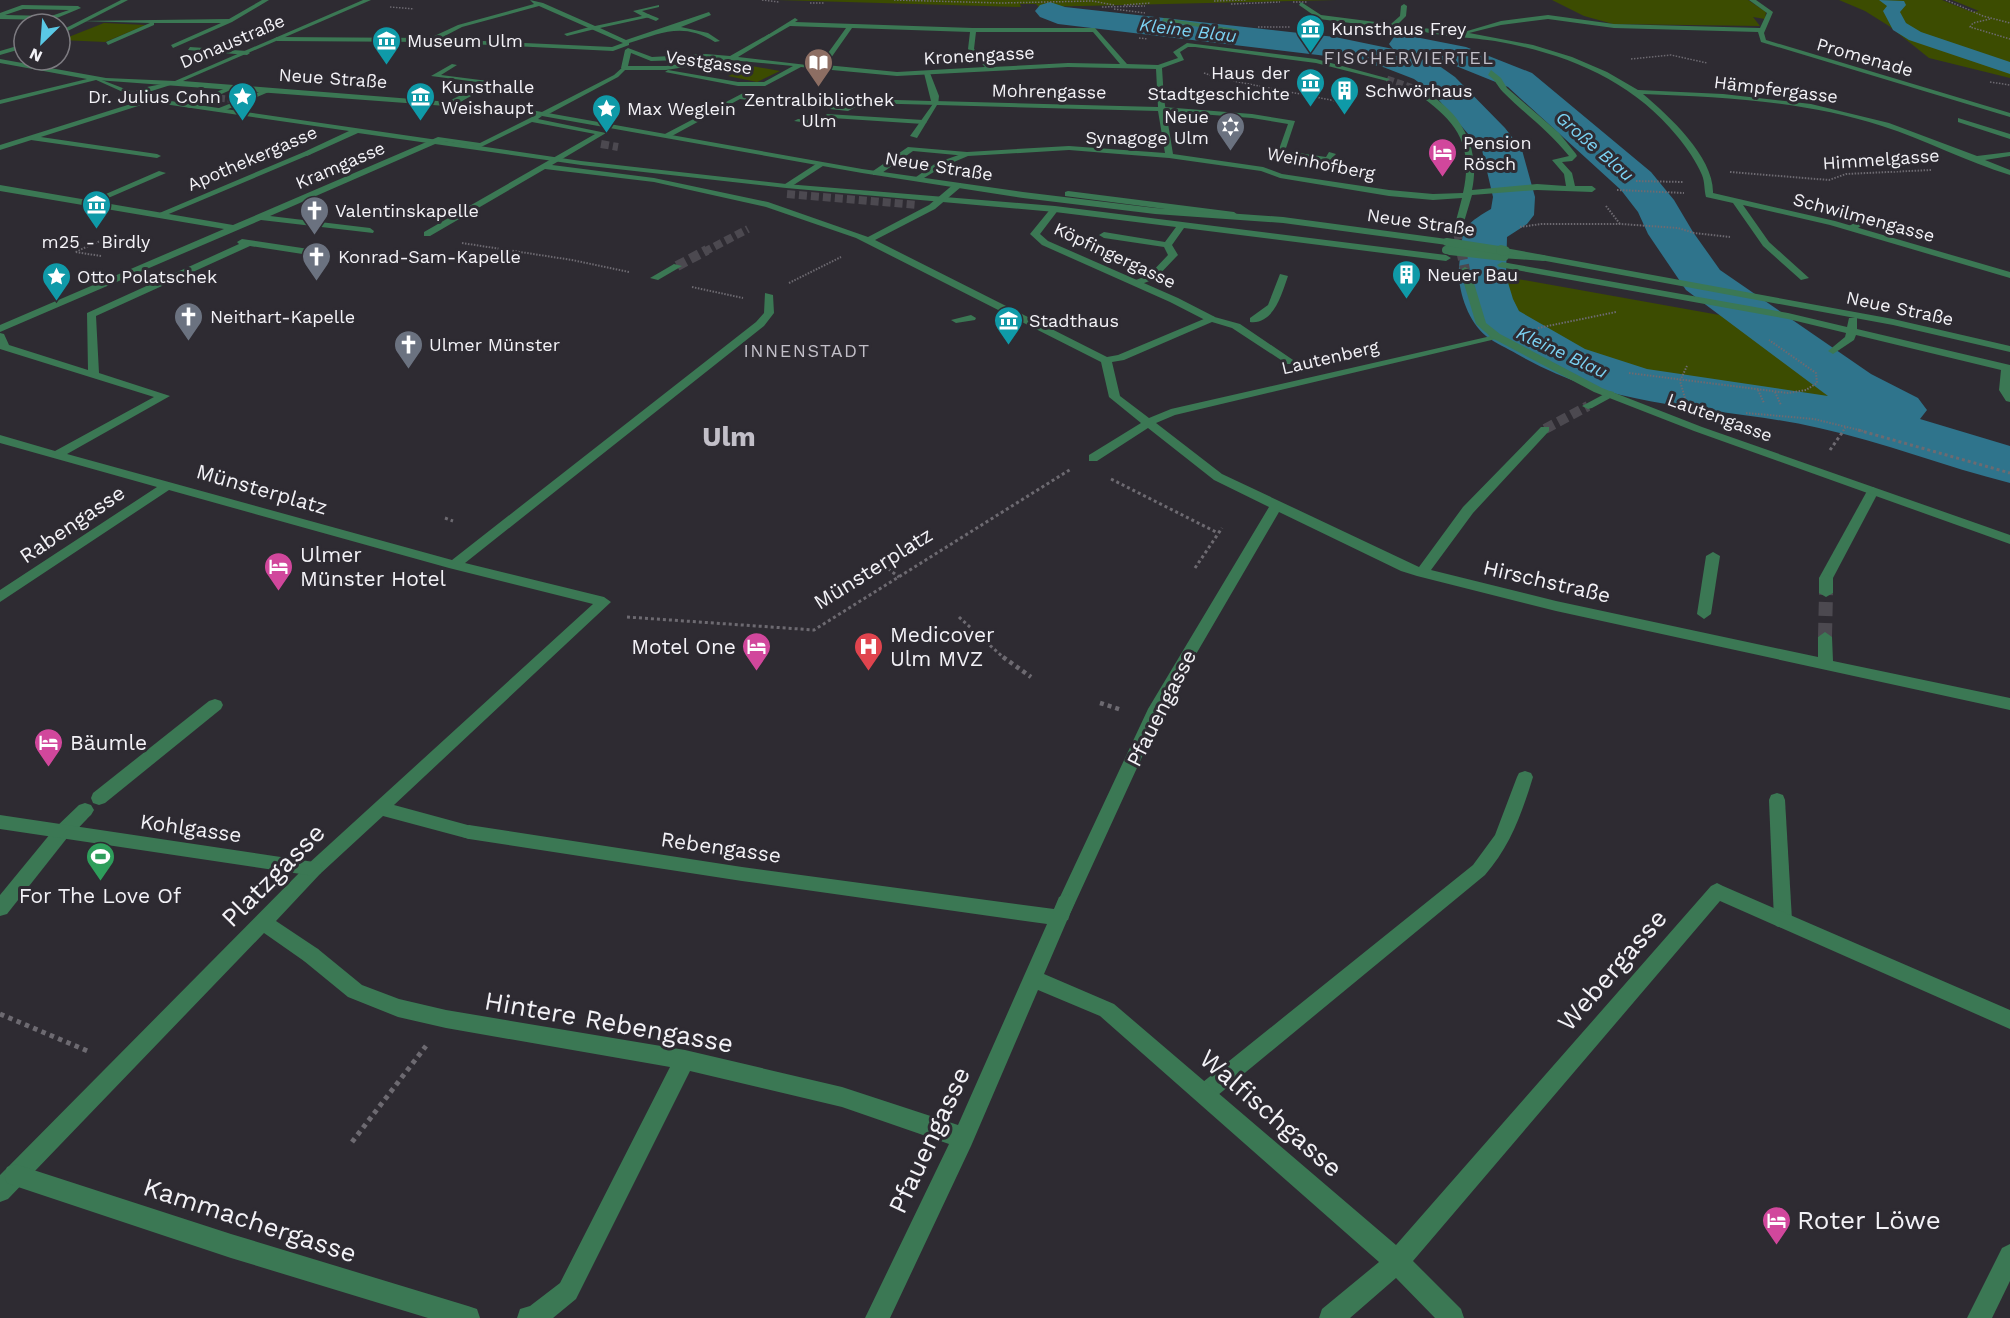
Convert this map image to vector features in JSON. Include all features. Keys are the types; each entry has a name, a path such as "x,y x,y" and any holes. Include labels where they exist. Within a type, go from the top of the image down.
{"street":[{"path":"72,27 125,0"},
{"path":"173,46 230,21 266,0"},
{"name":"Donaustraße","path":"175,82 368,0"},
{"path":"529,0 594,28 651,59 706,56 732,58"},
{"path":"1464,33 1501,23 1548,17 1614,26 1764,30 1770,12 1752,0"},
{"path":"1303,3 1319,16 1422,30 1464,33 1516,42 1589,66 1652,102 1680,132 1710,183"},
{"path":"431,40 455,27 541,4"},
{"path":"656,19 636,11 657,6"},
{"path":"1393,26 1403,16 1404,6"},
{"path":"0,16 22,7 78,8 69,12"},
{"path":"72,13 96,13"},
{"path":"277,39 431,40 580,50 613,49 709,14"},
{"path":"567,34 648,16"},
{"path":"1164,20 1204,28 1236,31"},
{"path":"83,21 230,21"},
{"path":"108,43 160,21"},
{"path":"624,68 650,69 732,58 792,22 881,28 1095,30 1124,65"},
{"path":"674,27 706,34 717,41"},
{"path":"821,66 850,27"},
{"path":"1169,156 1159,67 1182,59 1176,52 1201,37 1204,28"},
{"path":"973,30 971,49 990,69"},
{"name":"Promenade","path":"1764,30 1761,33 1763,41 1785,49 2010,115"},
{"path":"433,142 441,139 481,146 616,76 624,68 627,45"},
{"path":"1191,45 1316,61 1387,79"},
{"path":"190,49 247,53"},
{"name":"Kronengasse","path":"732,58 897,74 1124,65 1159,67"},
{"name":"Neue Straße","path":"0,61 96,78 452,103 542,114 822,164 958,185 1122,207 1304,223 1446,250 1503,258 1544,258 1854,314 2010,349"},
{"path":"452,103 493,82 434,76 454,65"},
{"name":"Vestgasse","path":"667,135 800,65"},
{"name":"Vestgasse","path":"650,69 738,84 765,84"},
{"path":"1491,72 1490,74 1499,79 1504,89 1556,135 1573,156 1569,159 1556,160 1568,173 1571,188"},
{"path":"911,150 914,136 935,103 935,96 927,73"},
{"path":"0,102 96,78"},
{"name":"Neue Straße","path":"96,78 136,96 153,100 433,142"},
{"path":"164,102 175,82"},
{"name":"Neue Straße","path":"136,96 135,94 142,90 175,82"},
{"name":"Neue Straße","path":"188,106 233,87"},
{"path":"1413,88 1436,102 1456,120 1464,131 1471,159 1468,194 1457,232"},
{"name":"Neue Straße","path":"218,110 269,90"},
{"name":"Hämpfergasse","path":"1636,92 1698,94 1818,106 1905,130 2010,173"},
{"name":"Neue Straße","path":"209,97 218,98"},
{"name":"Mohrengasse","path":"738,97 848,109 862,101 1163,109 1252,116 1292,123 1280,153 1328,160 1332,154"},
{"path":"0,148 153,100"},
{"path":"798,121 822,123 830,116 923,122"},
{"path":"427,234 602,133 531,120"},
{"path":"1961,120 2010,138"},
{"name":"Apothekergasse","path":"161,214 307,154 356,131"},
{"path":"34,138 157,156"},
{"path":"433,142 786,186 1055,209 1299,238 1446,250"},
{"name":"Kramgasse","path":"260,217 433,142"},
{"name":"Weinhofberg","path":"967,154 1069,148 1169,156 1263,169 1280,176 1389,193 1433,197 1537,187 1592,189"},
{"path":"876,173 911,150 967,154"},
{"path":"919,179 939,165 967,154"},
{"path":"1975,159 2010,154"},
{"path":"786,186 822,164"},
{"path":"544,166 654,180 760,203 864,238 1106,360 1120,358 1211,319 1237,326 1291,362"},
{"path":"89,203 162,173"},
{"name":"Schwilmengasse","path":"1710,183 1709,195 1856,225 2010,275"},
{"path":"864,238 932,207 958,185"},
{"path":"0,188 234,228"},
{"path":"1068,194 1233,215"},
{"path":"760,203 778,197"},
{"path":"1736,201 1766,244 1804,278"},
{"path":"918,206 932,207"},
{"name":"Köpfingergasse","path":"1055,209 1035,234 1045,243 1211,319"},
{"path":"0,329 260,217 370,231"},
{"path":"1294,250 1304,223"},
{"path":"1167,245 1182,224"},
{"path":"1104,235 1167,245"},
{"path":"1339,235 1503,258 1852,330 2008,369 2005,390 2010,399"},
{"path":"213,237 322,254"},
{"path":"94,375 91,315 249,243"},
{"path":"1136,283 1152,277 1173,255 1167,245"},
{"path":"655,278 677,266"},
{"name":"Lautengasse","path":"1465,270 1481,324 1496,336 1610,394 1698,429 2010,540"},
{"path":"1254,320 1273,306 1283,276"},
{"path":"454,565 760,324 769,312 768,295"},
{"path":"1833,351 1850,338 1854,314"},
{"path":"956,320 971,318"},
{"path":"0,336 4,347 164,396 58,454"},
{"name":"Lautenberg","path":"1148,423 1171,412 1496,336"},
{"name":"Hirschstraße","path":"1106,360 1114,397 1218,477 1406,568 1556,606 2010,704"},
{"path":"1588,406 1610,394"},
{"path":"1093,458 1148,423"},
{"path":"1422,573 1468,510 1545,429"},
{"name":"Münsterplatz","path":"0,439 454,565 604,602 597,610"},
{"name":"Rabengasse","path":"0,597 168,485"},
{"path":"1826,593 1826,578 1873,491"},
{"name":"Pfauengasse","path":"877,1318 963,1138 1063,910 1156,709 1276,506"},
{"path":"1704,614 1713,556"},
{"name":"Platzgasse","path":"8,1183 122,1064 264,923 314,869 597,610"},
{"path":"1825,638 1826,666"},
{"path":"99,798 215,705"},
{"path":"1205,1093 1479,870 1488,860 1509,826 1525,777"},
{"path":"1777,800 1783,921"},
{"name":"Rebengasse","path":"379,808 469,832 742,874 1063,910"},
{"path":"0,908 61,833 85,810"},
{"name":"Kohlgasse","path":"0,822 61,833 314,869"},
{"name":"Webergasse","path":"1331,1318 1397,1262 1717,891 2010,1020"},
{"name":"Hintere Rebengasse","path":"264,923 311,955 355,991 398,1008 446,1019 685,1060 842,1097 963,1138"},
{"name":"Walfischgasse","path":"1034,979 1107,1010 1397,1262 1452,1318"},
{"path":"529,1318 536,1316 568,1291 685,1060"},
{"name":"Kammachergasse","path":"8,1183 231,1246 468,1318"},
{"path":"1978,1318 2010,1256"}],"path":[{"path":"894,0 1001,3 1092,1 1118,5 1149,3"},
{"path":"1946,0 2010,23"},
{"path":"1293,2 1303,3"},
{"path":"810,3 825,3"},
{"path":"1290,4 1303,3"},
{"path":"1222,6 1279,5"},
{"path":"1096,8 1149,13"},
{"path":"1994,19 1973,23 1970,27 2010,39"},
{"path":"1255,27 1295,27"},
{"path":"1589,66 1598,62 1671,55 1707,63"},
{"path":"1198,70 1237,81 1341,102 1346,100"},
{"name":"Himmelgasse","path":"1704,170 1829,180 1846,174 1936,170"},
{"path":"1636,181 1710,183"},
{"path":"1620,190 1676,192"},
{"path":"147,265 75,252 161,214"},
{"path":"1513,228 1541,224 1656,227 1678,228 1694,233"},
{"path":"454,242 572,260 733,297 757,298 768,295"},
{"path":"80,246 85,247"},
{"path":"815,269 844,255"},
{"path":"1528,331 1619,311"},
{"path":"1628,372 1680,381 1775,392 1806,390 1817,383 1816,373 1761,335"},
{"path":"1683,391 1680,381 1687,366"},
{"path":"1758,390 1764,403"},
{"path":"1775,392 1781,405"},
{"path":"1746,413 1814,419 1846,426 2010,473"},
{"name":"Münsterplatz","path":"620,616 814,630 1080,463"},
{"path":"1110,478 1218,533"},
{"path":"445,518 453,521"},
{"path":"1195,568 1222,528"},
{"path":"883,565 899,577"},
{"path":"959,617 994,651 1032,677"},
{"path":"0,1014 122,1064"},
{"path":"352,1142 446,1019"}],"green space":[{"path":"777,0 1337,0 1039,7 1036,4 1020,4 1021,7"},
{"path":"1552,0 1748,0 1766,12 1765,19 1753,17 1760,26 1613,24 1584,16"},
{"path":"1839,0 1942,0 1972,12 1979,11 1952,0 2010,0 2010,78 1929,58 1889,26 1865,11"},
{"path":"104,23 146,25 105,42 72,40 72,36"},
{"path":"752,66 780,71 757,82 728,76"},
{"path":"1490,274 1753,321 1827,377 1902,418 1900,423 1805,403 1641,381 1568,357 1507,319 1494,292"}],"waterway":[{"path":"1887,0 1898,5 1891,11 1899,26 1915,36 2010,68"},
{"name":"Kleine Blau","path":"1050,11 1058,15 1335,47 1392,59 1426,72 1443,84 1492,136 1502,150 1514,197 1512,215 1485,231 1482,276 1488,299 1498,319 1504,325 1566,360 1593,371 1643,385 1815,410 1864,421 2010,465"},
{"name":"Große Blau","path":"1405,44 1455,54 1520,80 1636,181 1659,209 1671,234 1703,280 1851,386 1898,410"}],"tunnel":[{"path":"1387,79 1413,88"},
{"path":"218,98 236,100"},
{"path":"601,144 618,147"},
{"path":"787,194 918,205"},
{"path":"704,252 748,229"},
{"path":"1457,232 1461,252"},
{"path":"677,266 707,250"},
{"path":"1461,250 1465,270"},
{"path":"1545,429 1588,406"},
{"path":"1825,637 1826,593"}],"place":[{"name":"Kunsthaus Frey","path":"1310,54"},
{"name":"Museum Ulm","path":"386,66"},
{"name":"Zentralbibliothek Ulm","path":"819,88"},
{"name":"Haus der Stadtgeschichte","path":"1311,108"},
{"name":"Schwörhaus","path":"1344,116"},
{"name":"Dr. Julius Cohn","path":"242,122"},
{"name":"Kunsthalle Weishaupt","path":"420,122"},
{"name":"Max Weglein","path":"606,134"},
{"name":"Neue Synagoge Ulm","path":"1230,152"},
{"name":"Pension Rösch","path":"1442,178"},
{"name":"m25 - Birdly","path":"96,230"},
{"name":"Valentinskapelle","path":"314,236"},
{"name":"Konrad-Sam-Kapelle","path":"317,282"},
{"name":"Neuer Bau","path":"1406,300"},
{"name":"Otto Polatschek","path":"56,302"},
{"name":"Neithart-Kapelle","path":"189,342"},
{"name":"Stadthaus","path":"1008,346"},
{"name":"Ulmer Münster","path":"408,370"},
{"name":"Ulmer Münster Hotel","path":"279,592"},
{"name":"Motel One","path":"757,672"},
{"name":"Medicover Ulm MVZ","path":"869,672"},
{"name":"Bäumle","path":"49,768"},
{"name":"For The Love Of","path":"100,882"},
{"name":"Roter Löwe","path":"1776,1246"}],"district":[{"name":"FISCHERVIERTEL","path":"1409,57"},
{"name":"INNENSTADT","path":"807,350"},
{"name":"Ulm","path":"729,437"}]}
